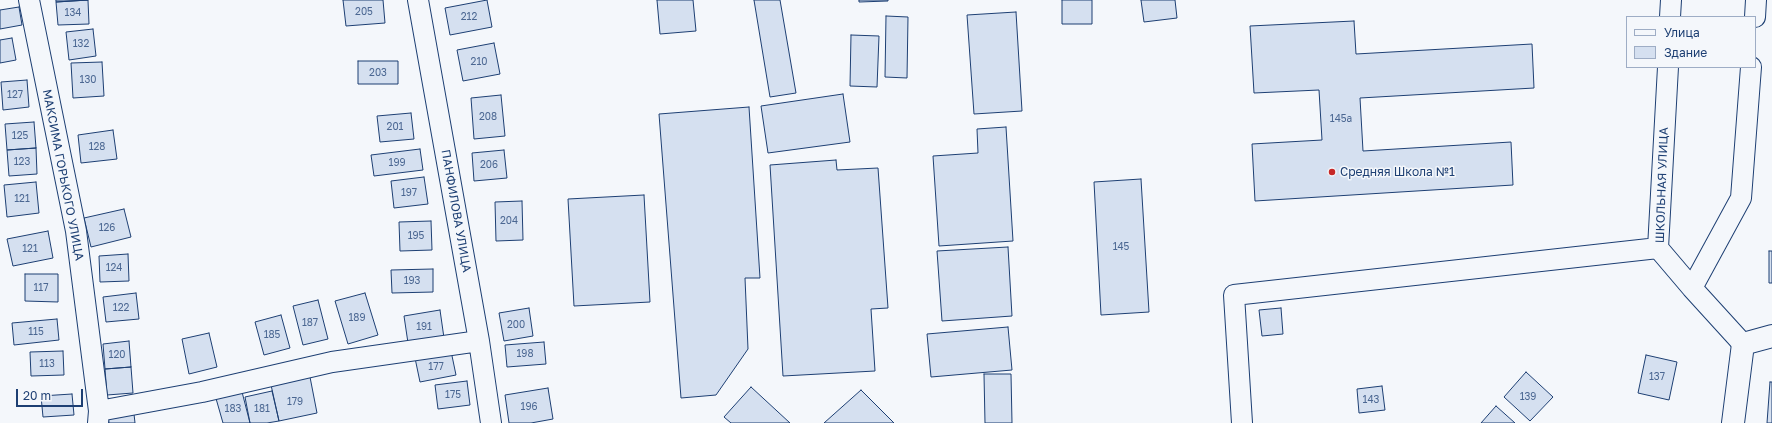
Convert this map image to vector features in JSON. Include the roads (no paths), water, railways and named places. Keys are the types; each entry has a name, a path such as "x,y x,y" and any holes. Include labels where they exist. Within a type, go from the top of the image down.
{"street":[{"name":"МАКСИМА ГОРЬКОГО УЛИЦА","path":"29,0 76,231 99,417"},
{"name":"ПАНФИЛОВА УЛИЦА","path":"418,0 479,340 491,423"},
{"path":"1670,16 1672,0"},
{"path":"1755,16 1756,0"},
{"name":"ШКОЛЬНАЯ УЛИЦА","path":"1668,68 1658,248 1743,344"},
{"path":"1692,288 1741,198 1751,68"},
{"path":"1242,423 1234,295 1658,248"},
{"path":"1733,423 1743,344 1772,336"},
{"path":"99,417 332,362 479,340"}],"place":[{"name":"Средняя Школа №1","path":"1332,172"}]}
